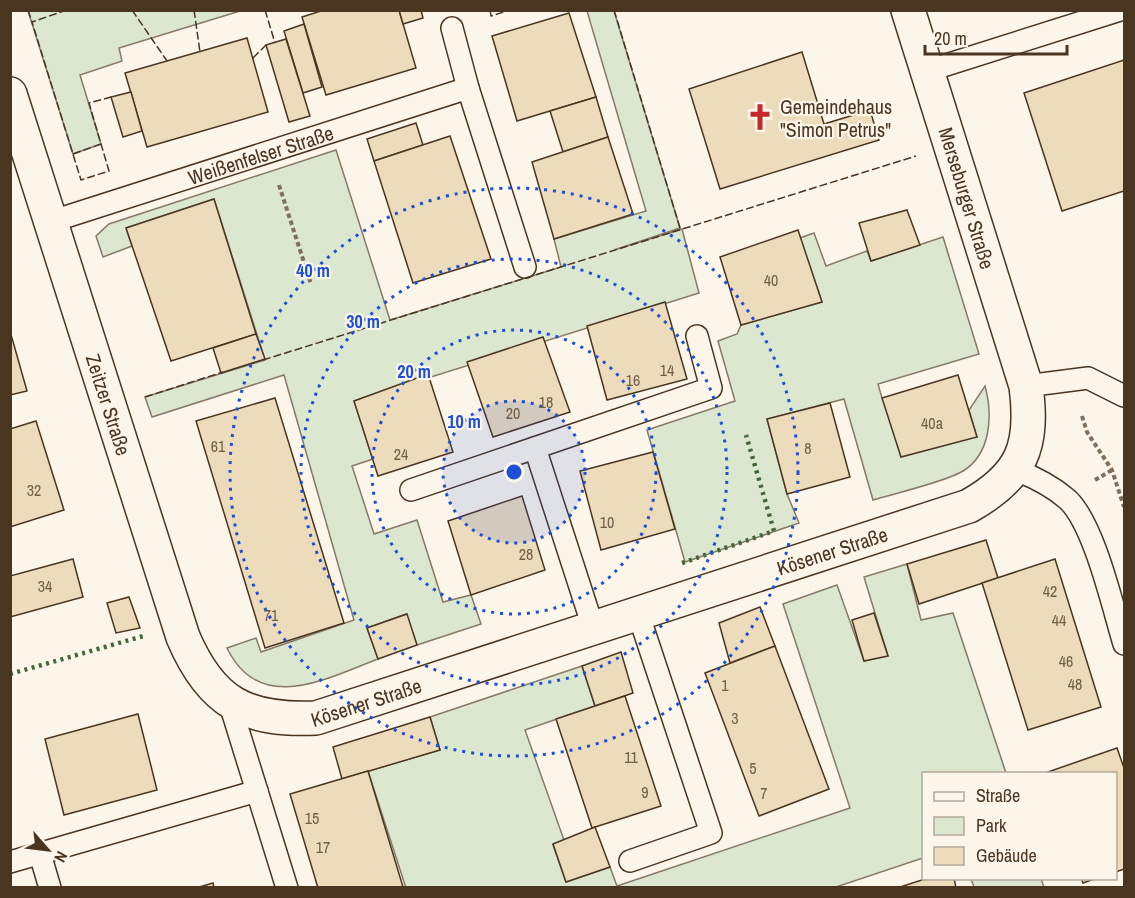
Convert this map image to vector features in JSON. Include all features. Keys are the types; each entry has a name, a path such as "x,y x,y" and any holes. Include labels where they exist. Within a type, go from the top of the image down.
{"street":[{"name":"Merseburger Straße","path":"908,10 1026,386 1029,408 1027,429 1016,470"},
{"name":"Zeitzer Straße","path":"10,93 53,221 183,637 199,671 210,685 229,701"},
{"name":"Kösener Straße","path":"229,701 253,712 282,719 316,718 969,506 1006,482 1016,470"}],"lane":[{"path":"927,71 1120,10"},
{"path":"452,28 468,88 525,267"},
{"name":"Weißenfelser Straße","path":"53,221 468,88"},
{"path":"411,489 711,388 697,336"},
{"path":"1026,386 1088,378 1125,396"},
{"path":"535,448 593,627"},
{"path":"1016,470 1051,486 1069,501 1086,525 1125,644"},
{"path":"630,861 711,833 638,613"},
{"path":"229,701 287,888"},
{"path":"10,862 257,791"},
{"path":"40,854 50,888"}],"path":[{"path":"268,152 311,284"},
{"path":"1071,380 1087,432 1113,470 1125,507"}],"green space":[{"path":"28,10 240,11 119,48 122,61 80,75 101,144 73,154"},
{"path":"587,11 614,11 680,228 614,250 682,229 699,293 354,401 373,459 352,466 374,534 417,520 443,602 471,595 481,624 417,645 406,614 367,628 378,659 317,682 296,686 276,686 257,681 241,669 227,648 256,638 261,652 354,620 284,375 152,417 145,397 265,360 214,199 126,228 132,246 103,257 96,236 109,224 336,150 390,320 561,267 554,239 646,211"},
{"path":"814,233 826,266 867,251 871,261 943,237 979,354 878,384 882,398 977,437 969,410 985,386 989,421 984,444 972,464 963,471 933,483 873,500 844,399 767,419 787,494 799,523 685,562 647,430 735,401 718,341 737,334 741,325 822,302 800,238"},
{"path":"907,564 921,620 953,613 1006,772 922,772 922,858 836,887 406,888 368,771 440,750 430,717 582,666 595,706 525,730 564,840 553,845 566,882 610,867 617,886 850,808 783,604 837,585 864,661 888,656 864,577"},
{"path":"971,880 1041,880 1044,887 974,887"}],"building":[{"path":"324,10 399,10 416,68 326,95 302,17"},
{"path":"399,10 421,10 423,18 403,24"},
{"path":"569,13 596,97 517,121 492,36"},
{"path":"304,24 322,87 303,93 284,31"},
{"path":"247,38 268,112 147,147 125,73"},
{"path":"286,39 310,116 289,122 266,45"},
{"name":"Gemeindehaus \"Simon Petrus\"","path":"802,52 824,124 870,110 879,140 720,189 689,89"},
{"path":"1124,60 1124,191 1062,211 1024,93"},
{"path":"131,92 142,131 123,137 111,97"},
{"path":"596,97 608,137 563,152 550,111"},
{"path":"416,123 423,145 374,161 367,139"},
{"path":"450,136 491,259 413,283 374,161"},
{"path":"608,137 633,214 554,239 532,162"},
{"path":"214,199 256,334 171,361 126,228"},
{"path":"907,210 920,245 871,261 859,223"},
{"path":"798,230 822,302 741,325 720,257"},
{"path":"665,302 687,379 607,400 587,326"},
{"path":"10,331 27,391 10,395"},
{"path":"256,334 265,359 221,373 213,348"},
{"path":"543,337 570,412 493,437 467,362"},
{"path":"428,374 453,452 378,476 354,401"},
{"path":"958,375 977,437 901,457 882,398"},
{"path":"275,398 344,623 265,648 196,421"},
{"path":"830,403 850,477 787,494 767,419"},
{"path":"36,421 64,510 10,527 10,429"},
{"path":"653,452 675,529 601,550 580,471"},
{"path":"522,496 545,570 471,595 448,521"},
{"path":"986,540 998,578 919,604 907,564"},
{"path":"73,559 83,597 10,617 10,576"},
{"path":"1055,559 1101,707 1028,730 982,583"},
{"path":"129,597 140,628 116,633 107,603"},
{"path":"760,607 775,646 730,663 719,623"},
{"path":"874,613 888,656 864,661 852,620"},
{"path":"407,614 417,645 378,659 367,628"},
{"path":"775,646 829,789 759,816 705,673"},
{"path":"621,652 633,693 595,706 582,666"},
{"path":"625,696 661,806 592,828 556,719"},
{"path":"138,714 157,790 64,815 45,739"},
{"path":"430,717 440,750 342,779 333,747"},
{"path":"1117,748 1124,768 1124,869 1117,872 1117,772 1048,772"},
{"path":"368,771 403,887 318,888 290,794"},
{"path":"595,827 610,867 566,882 553,844"},
{"path":"922,880 954,880 956,888 897,888"},
{"path":"213,883 214,888 196,888"}],"hedge":[{"path":"682,563 774,531 746,435"},
{"path":"10,674 147,635"}],"fence":[{"path":"28,10 32,22"},
{"path":"67,10 32,22 81,180 109,171 101,144"},
{"path":"132,10 167,61"},
{"path":"194,10 200,52"},
{"path":"265,10 275,43"},
{"path":"490,10 491,16 510,10"},
{"path":"614,10 680,228"},
{"path":"253,58 266,45"},
{"path":"73,154 101,144 89,103 111,97"},
{"path":"263,360 916,156"},
{"path":"145,397 223,372"}],"place":[{"name":"Gemeindehaus \"Simon Petrus\"","path":"760,117"}]}
